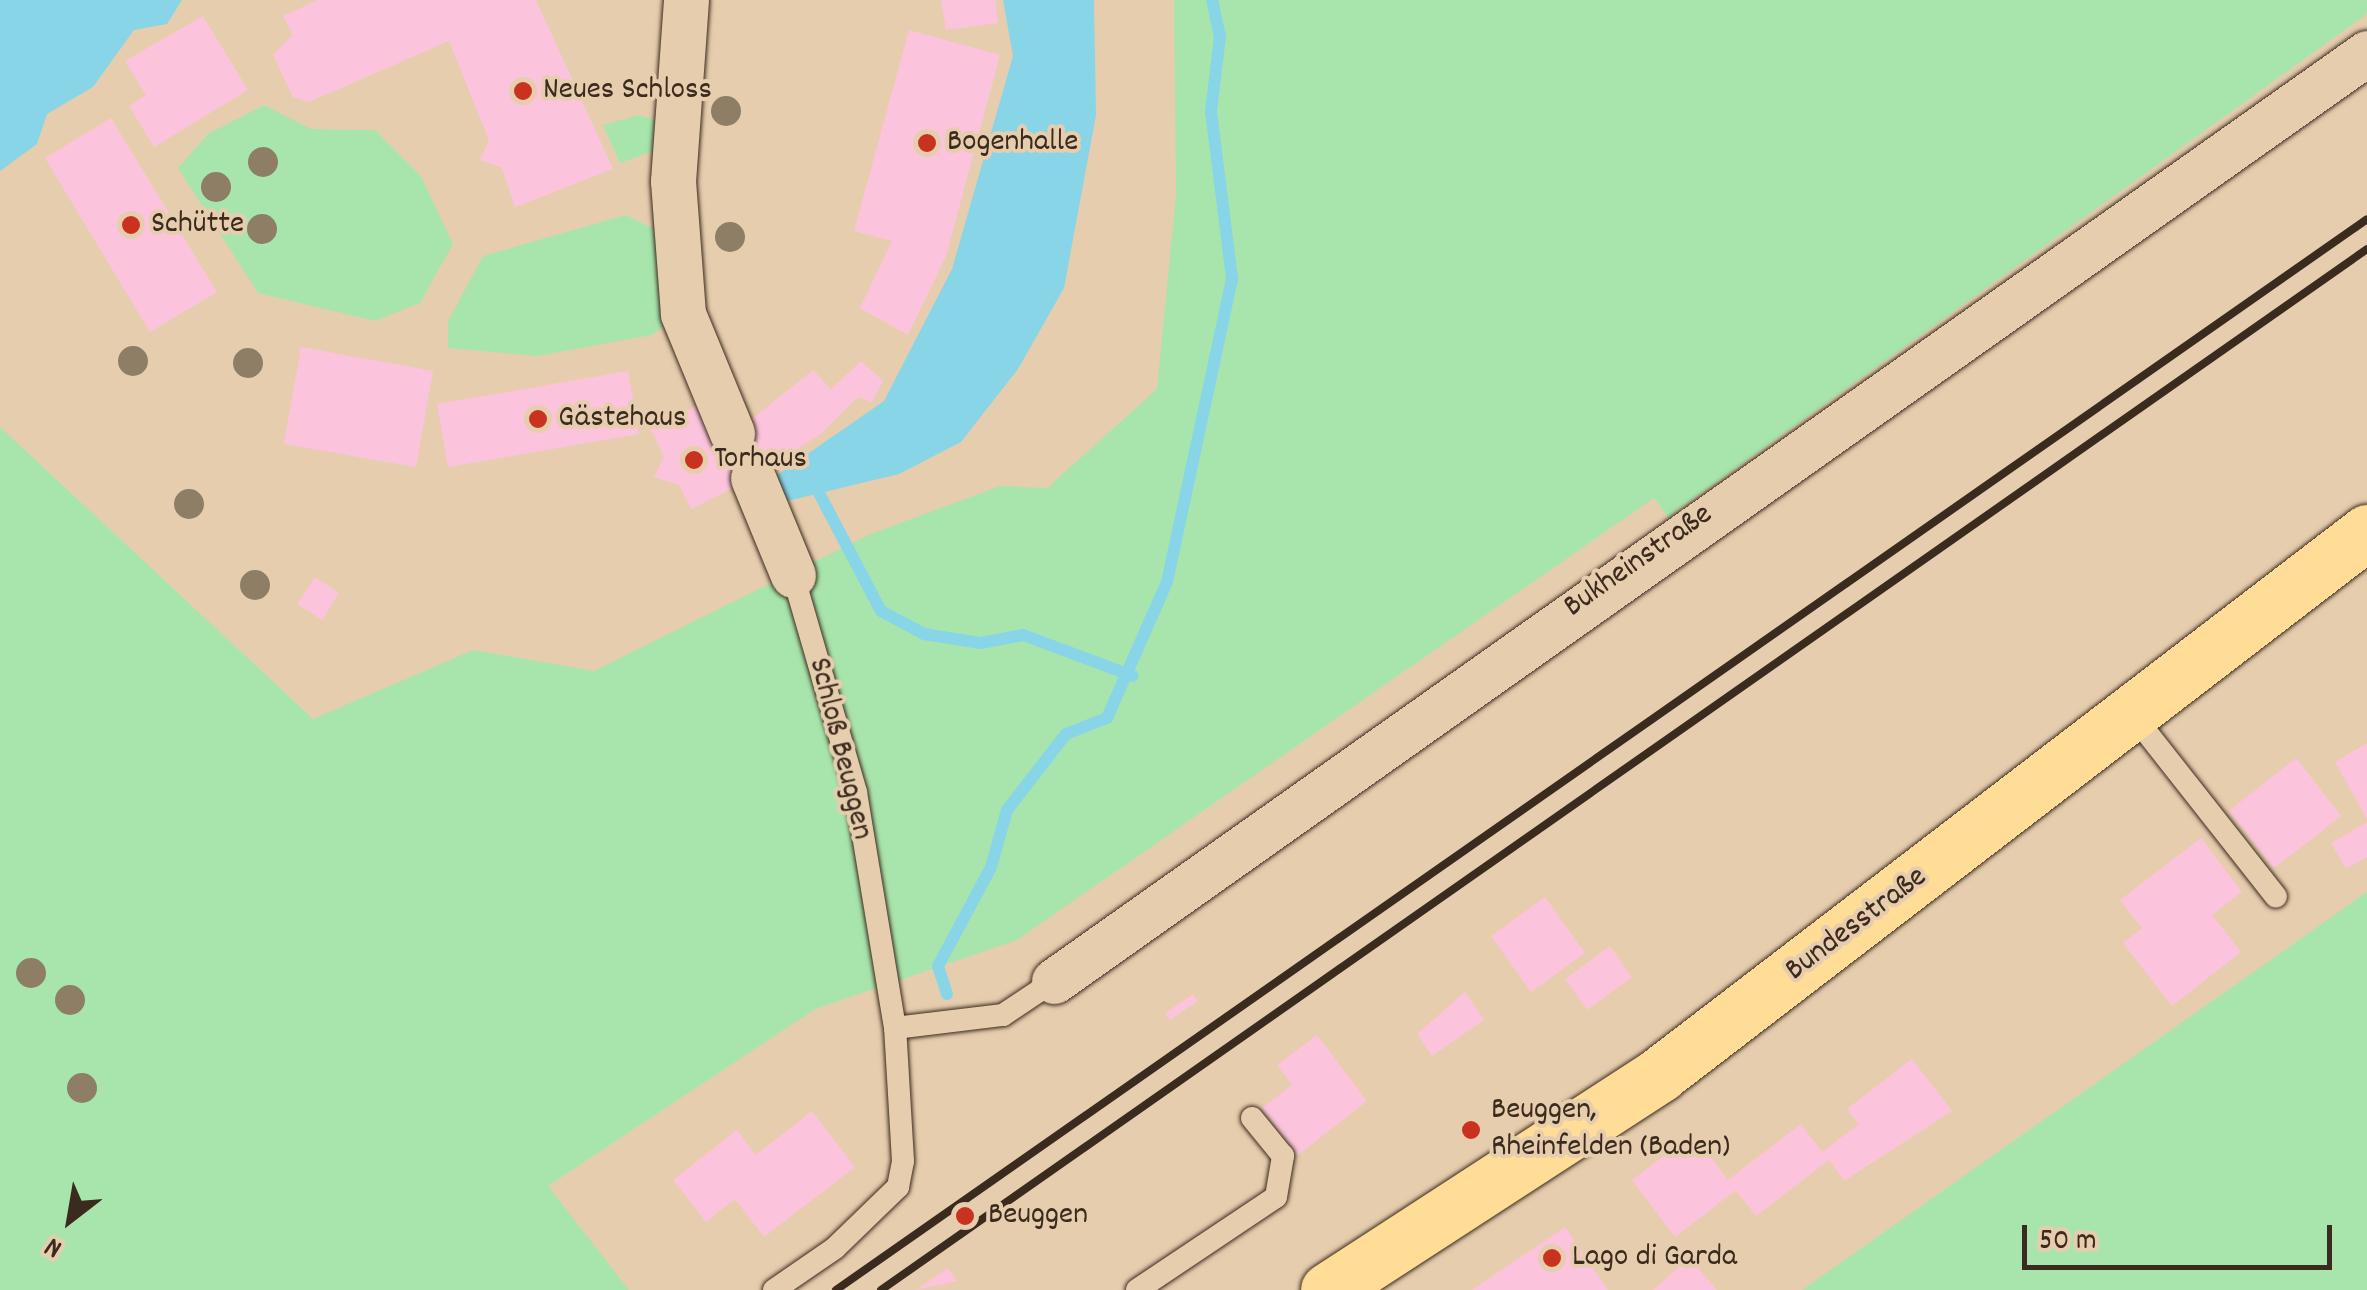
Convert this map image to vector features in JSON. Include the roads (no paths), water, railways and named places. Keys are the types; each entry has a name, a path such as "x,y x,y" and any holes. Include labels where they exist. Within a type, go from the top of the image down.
{"main road":[{"name":"Bundesstraße","path":"1328,1290 1660,1074 2367,532"}],"street":[{"path":"686,0 673,181 681,297 692,347 732,433"},
{"name":"Bukheinstraße","path":"1054,981 2367,53"},
{"name":"Schloß Beuggen","path":"752,478 792,575"}],"lane":[{"name":"Schloß Beuggen","path":"774,1290 836,1248 898,1187 896,1028 856,792 792,575"},
{"path":"2133,715 2276,897"},
{"name":"Bukheinstraße","path":"896,1028 1002,1015 1054,981"},
{"path":"1137,1290 1276,1196 1283,1156 1252,1118"}],"water":[{"path":"0,0 182,0 167,24 134,30 93,87 47,114 37,144 0,171"},
{"path":"1003,0 1094,0 1096,115 1064,288 1018,369 961,442 899,474 779,503 767,482 884,401 952,269 1013,56"}],"waterway":[{"path":"947,994 938,966 991,867 1007,810 1066,734 1107,718 1167,582 1232,278 1211,111 1220,37 1212,0"},
{"path":"819,493 881,611 924,634 981,643 1023,635 1133,676"}],"railway":[{"path":"836,1290 2367,219"},
{"path":"881,1290 2367,249"}],"place":[{"name":"Neues Schloss","path":"523,91"},
{"name":"Bogenhalle","path":"927,143"},
{"name":"Schütte","path":"131,225"},
{"name":"Gästehaus","path":"538,419"},
{"name":"Torhaus","path":"694,460"},
{"name":"Beuggen, Rheinfelden (Baden)","path":"1471,1130"},
{"name":"Beuggen","path":"965,1216"},
{"name":"Lago di Garda","path":"1552,1258"}]}
